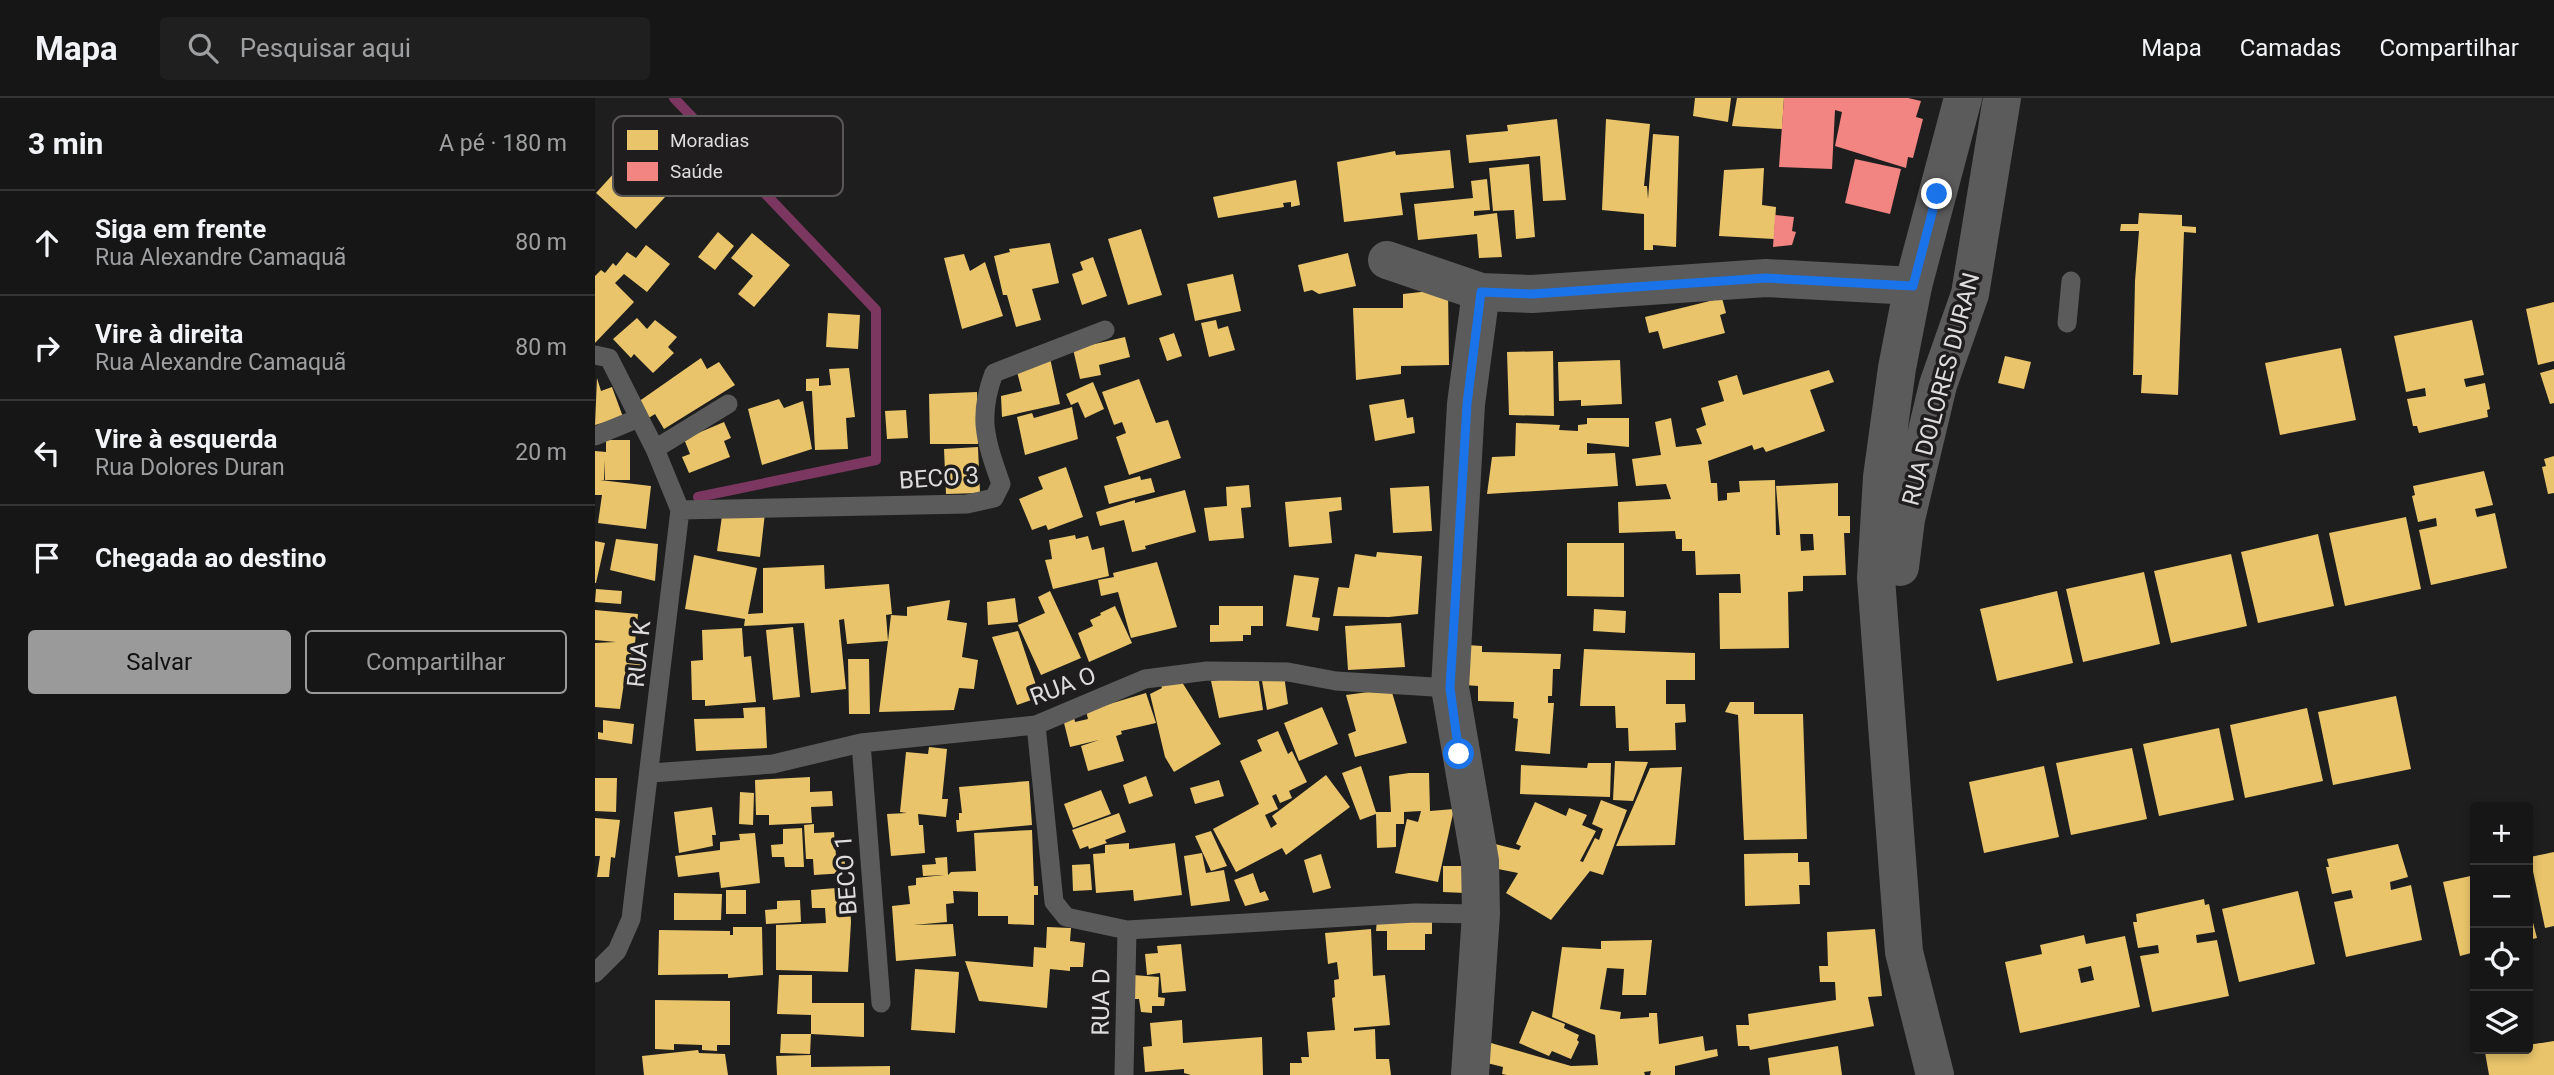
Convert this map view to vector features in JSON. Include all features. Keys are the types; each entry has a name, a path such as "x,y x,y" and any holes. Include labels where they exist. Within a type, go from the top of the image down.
{"street":[{"name":"RUA DOLORES DURAN","path":"1935,1075 1904,952 1876,578 1882,477 1913,286 1963,98"},
{"name":"RUA DOLORES DURAN","path":"1885,680 1906,519 1938,385 1965,312 1975,269 2002,98"},
{"path":"1387,260 1481,292 1532,294 1766,278 1913,286"},
{"path":"1913,286 1928,267 1940,263 1956,263 1975,269"},
{"path":"1913,286 1926,308 1941,313 1965,312"},
{"path":"1470,1075 1481,914 1480,861 1450,688 1467,404 1481,292"}],"lane":[{"path":"2067,323 2071,281"},
{"name":"BECO 3","path":"680,510 967,504 994,498 1001,484 986,441 984,400 994,373 1105,330"},
{"name":"RUA K","path":"595,355 609,358 655,449 680,510 651,774 631,919 617,951 595,973"},
{"path":"655,449 729,404"},
{"path":"595,436 639,418"},
{"name":"RUA O","path":"651,774 773,764 861,743 1036,725 1145,679 1207,671 1288,672 1336,681 1450,688"},
{"path":"1036,725 1054,902 1066,917 1127,930 1415,913 1481,914"},
{"name":"BECO 1","path":"861,743 881,1003"},
{"name":"RUA D","path":"1125,1075 1127,930"}],"building: Moradias":[{"path":"1695,98 1731,98 1728,122 1693,116"},
{"path":"1737,98 1784,98 1782,129 1732,126"},
{"path":"1557,119 1566,200 1543,201 1540,156 1469,163 1466,135 1508,131 1507,125"},
{"path":"1606,119 1650,124 1644,186 1647,186 1648,199 1653,134 1679,136 1676,247 1653,245 1653,250 1644,250 1644,214 1602,210"},
{"path":"1450,150 1454,188 1400,193 1403,215 1344,222 1337,162 1395,151 1396,155"},
{"path":"1529,164 1535,237 1516,239 1514,210 1493,211 1489,168"},
{"path":"1764,168 1762,205 1776,207 1774,239 1719,236 1724,170"},
{"path":"613,174 613,196 665,197 636,229 596,193"},
{"path":"1487,179 1490,210 1474,211 1474,216 1497,213 1502,257 1479,258 1477,234 1418,240 1414,204 1473,198 1471,181"},
{"path":"1296,180 1300,205 1291,207 1291,202 1283,203 1284,207 1218,218 1213,197"},
{"path":"2139,213 2182,215 2182,226 2196,227 2196,233 2184,232 2178,395 2141,393 2142,375 2133,375 2139,231 2120,231 2121,224 2138,224"},
{"path":"1141,229 1162,295 1128,305 1108,239"},
{"path":"718,232 734,246 715,270 698,257"},
{"path":"752,233 790,265 754,307 738,294 753,276 731,258"},
{"path":"1050,243 1059,283 1032,289 1041,320 1016,327 1007,295 1003,295 994,256 1010,252 1009,249"},
{"path":"646,245 670,264 647,292 624,274 615,283 634,302 595,343 595,276 601,270 605,273 613,263 616,266 627,252 636,258"},
{"path":"1348,253 1356,286 1319,294 1312,290 1304,292 1298,265"},
{"path":"964,254 970,271 985,262 1003,316 962,329 944,258"},
{"path":"1093,257 1107,296 1082,305 1072,274 1083,270 1080,262"},
{"path":"1233,274 1241,311 1195,321 1187,284"},
{"path":"1448,289 1449,365 1401,366 1401,374 1356,380 1353,308 1403,308 1403,294"},
{"path":"1722,298 1726,313 1720,315 1725,333 1663,349 1658,331 1649,333 1645,317"},
{"path":"2554,302 2554,361 2538,365 2526,309"},
{"path":"828,313 860,315 858,349 826,347"},
{"path":"637,318 647,329 655,320 677,337 668,347 674,353 653,373 634,354 631,358 613,339"},
{"path":"1216,320 1218,329 1228,326 1235,350 1209,357 1201,323"},
{"path":"2472,320 2484,375 2464,379 2466,387 2485,383 2490,409 2487,410 2488,417 2419,433 2417,426 2413,426 2407,399 2426,396 2425,388 2406,392 2394,336"},
{"path":"1174,333 1182,356 1167,361 1159,338"},
{"path":"1125,337 1130,357 1099,365 1101,375 1080,379 1073,349"},
{"path":"2341,348 2356,420 2280,435 2265,363"},
{"path":"1553,351 1554,416 1509,415 1507,352"},
{"path":"2005,356 2031,362 2024,389 1998,383"},
{"path":"701,358 707,369 719,362 735,385 664,429 655,414 647,419 638,402"},
{"path":"1050,358 1060,404 1002,417 1001,396 1022,391 1016,368"},
{"path":"1620,360 1622,404 1581,406 1581,400 1559,401 1558,362"},
{"path":"849,368 855,417 846,418 848,449 815,450 812,391 806,391 806,379 819,378 819,386 831,385 829,369"},
{"path":"2554,369 2554,403 2550,404 2540,373"},
{"path":"1829,370 1834,382 1810,390 1825,431 1766,452 1763,447 1754,450 1752,445 1708,461 1711,483 1717,483 1718,501 1727,500 1727,493 1740,492 1739,481 1775,480 1776,535 1780,535 1776,486 1838,483 1838,516 1850,516 1850,533 1844,533 1846,575 1803,576 1803,591 1788,592 1789,648 1720,649 1719,593 1741,593 1740,574 1696,575 1695,551 1682,551 1682,539 1676,539 1675,531 1619,533 1618,502 1671,499 1666,484 1636,486 1632,459 1661,455 1655,422 1671,418 1676,447 1702,444 1696,429 1706,425 1701,408 1724,401 1718,381 1737,375 1743,395","holes":["1800,534 1813,534 1814,550 1801,551"]},
{"path":"597,378 601,391 612,387 623,417 595,425"},
{"path":"1139,379 1156,423 1168,420 1181,458 1129,475 1116,437 1126,433 1122,422 1114,425 1102,392"},
{"path":"1093,382 1104,409 1085,418 1078,402 1071,405 1066,394"},
{"path":"977,392 978,444 930,444 929,394"},
{"path":"779,399 784,408 803,401 812,449 762,465 748,409"},
{"path":"1404,399 1407,418 1413,417 1415,433 1375,441 1369,405"},
{"path":"1072,407 1078,439 1025,455 1017,417 1032,413 1034,418"},
{"path":"906,410 908,438 887,439 885,411"},
{"path":"1587,418 1629,418 1629,447 1587,443 1587,454 1615,453 1618,486 1487,494 1492,457 1515,456 1516,423 1560,425 1559,430 1578,431 1578,425 1587,424"},
{"path":"724,422 731,438 724,441 730,457 689,473 682,457 690,454 684,439"},
{"path":"606,440 630,440 630,480 605,480 605,460 604,480 600,480 651,486 646,529 598,523 602,495 595,495 595,451 606,452"},
{"path":"978,447 980,493 946,494 944,449"},
{"path":"2554,456 2554,493 2548,494 2542,467 2546,466 2544,459"},
{"path":"1066,467 1083,517 1048,530 1046,525 1032,530 1019,499 1043,489 1038,477"},
{"path":"2484,471 2493,505 2475,509 2477,517 2495,513 2507,568 2431,585 2419,530 2437,526 2436,518 2418,522 2412,496 2415,495 2413,486"},
{"path":"1140,476 1141,480 1151,478 1155,492 1109,504 1104,486"},
{"path":"1249,485 1251,507 1241,508 1244,538 1209,541 1204,508 1227,506 1226,487"},
{"path":"1429,486 1432,531 1393,533 1390,488"},
{"path":"1185,490 1196,532 1132,552 1124,520 1100,526 1096,512 1135,500 1135,503"},
{"path":"1341,497 1342,510 1329,512 1332,543 1289,547 1285,502"},
{"path":"765,513 760,557 717,551 722,516"},
{"path":"2406,517 2421,589 2345,606 2329,533"},
{"path":"2318,534 2334,606 2258,623 2241,552"},
{"path":"1075,535 1076,539 1088,536 1092,550 1104,547 1109,576 1053,589 1045,560 1052,559 1049,540"},
{"path":"616,539 658,544 655,581 610,570"},
{"path":"595,541 605,543 596,583 595,583"},
{"path":"1567,543 1624,543 1624,597 1567,596"},
{"path":"1377,552 1422,556 1418,614 1389,617 1333,616 1338,587 1349,588 1355,554 1376,557"},
{"path":"2231,554 2247,626 2171,643 2154,571"},
{"path":"694,555 757,568 748,614 763,613 763,568 824,565 825,589 889,584 892,614 886,615 888,641 847,644 844,619 839,620 846,689 811,693 804,623 744,626 745,619 685,609"},
{"path":"1157,562 1177,627 1131,638 1118,592 1101,596 1098,580 1114,577 1113,573"},
{"path":"2144,572 2160,644 2083,662 2066,589"},
{"path":"1294,575 1319,578 1312,617 1320,618 1318,631 1286,626"},
{"path":"596,589 622,591 621,604 595,602"},
{"path":"1050,591 1081,658 1041,675 1018,625 1045,613 1038,597"},
{"path":"2057,591 2073,663 1997,681 1980,609"},
{"path":"1015,598 1018,622 988,625 987,602"},
{"path":"950,600 947,620 967,623 962,657 978,660 974,689 959,688 954,710 879,712 891,615 907,616 907,607"},
{"path":"1115,606 1132,643 1089,662 1078,633 1093,626 1090,620"},
{"path":"1219,606 1263,606 1263,626 1251,626 1251,635 1243,635 1243,641 1210,642 1210,625 1219,625"},
{"path":"1594,609 1626,611 1625,633 1593,631"},
{"path":"595,610 638,614 635,643 643,644 640,672 626,670 620,709 595,707 595,643 616,642 595,640"},
{"path":"1401,623 1405,667 1348,670 1345,626"},
{"path":"793,627 800,697 773,700 766,630"},
{"path":"742,628 744,657 751,656 756,702 705,706 705,700 692,700 691,661 703,660 702,630"},
{"path":"1018,631 1040,697 1017,705 992,637"},
{"path":"1467,645 1482,646 1482,652 1561,654 1560,669 1553,669 1552,696 1548,696 1548,703 1554,703 1550,754 1515,751 1518,719 1513,718 1514,702 1478,701 1478,686 1465,685"},
{"path":"1584,649 1695,653 1695,680 1666,680 1666,704 1685,704 1686,722 1675,723 1676,750 1629,751 1628,728 1616,728 1615,706 1580,706"},
{"path":"848,659 869,659 870,714 849,714"},
{"path":"1258,675 1263,710 1219,718 1211,681"},
{"path":"1261,675 1284,675 1288,704 1267,710"},
{"path":"1180,679 1221,744 1174,772 1165,757 1150,694 1162,688 1159,680"},
{"path":"1391,689 1407,743 1355,757 1348,734 1356,731 1346,695"},
{"path":"1146,693 1156,723 1121,731 1122,734 1116,736 1124,761 1088,771 1081,746 1099,740 1070,747 1063,719 1074,717 1075,722 1088,719 1086,711"},
{"path":"2396,696 2411,769 2333,785 2318,712"},
{"path":"1730,702 1754,702 1754,714 1803,714 1807,839 1744,840 1738,715 1725,712"},
{"path":"765,707 767,748 696,751 694,719 744,718 743,708"},
{"path":"1322,707 1338,744 1299,761 1284,723"},
{"path":"2307,708 2323,781 2245,798 2230,725"},
{"path":"603,720 634,724 632,744 598,739 598,732 603,733"},
{"path":"2219,728 2234,800 2159,816 2143,744"},
{"path":"1278,731 1288,754 1292,751 1307,782 1289,791 1292,798 1280,803 1276,794 1272,796 1278,809 1265,815 1271,828 1277,824 1272,816 1326,775 1350,807 1286,855 1282,848 1236,872 1213,829 1259,804 1240,761 1262,751 1257,740"},
{"path":"929,747 947,749 942,799 948,799 946,817 918,814 919,825 923,825 925,853 891,856 887,814 907,813 900,812 906,752 928,754"},
{"path":"2132,748 2147,819 2071,835 2056,763"},
{"path":"1615,761 1648,762 1633,801 1613,800"},
{"path":"1588,763 1611,763 1610,797 1520,794 1521,765 1587,768"},
{"path":"1361,766 1376,812 1391,812 1389,776 1409,773 1429,773 1430,811 1454,809 1438,882 1395,873 1407,819 1418,822 1421,811 1404,812 1404,824 1396,824 1396,847 1377,848 1376,814 1360,820 1342,773"},
{"path":"2044,766 2059,837 1984,853 1969,782"},
{"path":"1682,767 1675,845 1616,846 1650,768"},
{"path":"1146,776 1153,796 1129,804 1123,785"},
{"path":"810,777 810,792 832,791 833,806 811,807 812,823 769,825 769,815 756,815 755,780"},
{"path":"595,778 617,778 616,812 595,811"},
{"path":"1219,780 1224,796 1195,804 1190,788"},
{"path":"1029,781 1032,825 957,832 956,820 959,820 959,813 962,813 959,787"},
{"path":"1101,790 1111,814 1073,828 1064,804"},
{"path":"740,792 754,793 753,825 739,824"},
{"path":"1601,800 1627,810 1603,875 1590,871 1551,920 1506,893 1518,873 1498,869 1495,844 1519,850 1521,846 1516,844 1535,802 1566,816 1569,808 1587,815 1582,825 1596,831 1580,861 1583,862 1595,838 1599,840 1603,829 1592,824"},
{"path":"712,807 716,835 712,835 713,846 679,853 674,812"},
{"path":"1119,813 1126,832 1105,840 1107,843 1080,849 1072,830"},
{"path":"595,818 620,820 615,858 611,857 609,877 597,877 600,856 595,856"},
{"path":"814,824 814,833 834,832 836,856 844,855 846,873 814,875 813,859 806,859 804,825"},
{"path":"802,828 804,867 785,867 784,857 772,857 771,845 783,844 783,829"},
{"path":"1032,830 1034,886 1038,886 1038,895 1034,895 1034,925 1008,924 1008,916 978,916 978,892 953,891 954,903 946,904 947,922 913,925 953,924 956,956 896,961 892,906 910,904 908,886 916,885 916,878 944,875 923,876 922,865 936,864 935,858 947,857 948,875 951,872 976,871 974,833"},
{"path":"1211,831 1227,866 1211,871 1195,836"},
{"path":"755,833 760,883 721,888 719,872 678,877 675,856 720,850 720,842 740,840 739,834"},
{"path":"1129,843 1129,849 1175,843 1182,895 1134,901 1133,890 1096,893 1093,854 1105,853 1105,845"},
{"path":"2398,844 2408,877 2390,882 2391,890 2411,885 2422,940 2346,957 2334,902 2353,898 2351,890 2332,894 2326,867 2329,867 2327,859"},
{"path":"2554,852 2554,926 2545,928 2533,871 2533,856"},
{"path":"1202,853 1206,873 1224,870 1230,901 1191,906 1184,856"},
{"path":"1798,853 1798,862 1809,862 1810,885 1799,885 1800,904 1745,906 1744,854"},
{"path":"1321,854 1331,888 1313,893 1304,860"},
{"path":"1090,864 1092,890 1073,891 1072,865"},
{"path":"1443,866 1464,866 1465,893 1443,892"},
{"path":"1253,873 1260,893 1265,891 1269,900 1245,906 1234,880"},
{"path":"2470,876 2470,953 2460,956 2443,882"},
{"path":"849,887 851,922 848,972 776,970 776,925 826,923 825,908 812,908 811,890"},
{"path":"726,890 746,890 746,914 726,914"},
{"path":"2298,891 2315,964 2239,982 2222,909"},
{"path":"674,893 722,894 721,920 674,920"},
{"path":"2204,899 2205,905 2209,904 2215,932 2196,935 2197,943 2217,940 2229,996 2152,1012 2140,956 2159,953 2158,945 2138,948 2133,922 2137,922 2136,914"},
{"path":"800,900 801,922 766,924 765,910 777,909 777,901"},
{"path":"1377,919 1432,922 1432,934 1425,934 1425,950 1387,950 1387,931 1376,931"},
{"path":"2533,922 2537,938 2533,939"},
{"path":"733,927 762,927 763,975 728,978 728,974 658,975 659,930 730,931 730,935 733,935"},
{"path":"1047,927 1071,928 1070,941 1085,943 1083,967 1070,967 1070,971 1050,969 1047,1008 979,1001 965,961 1033,967 1034,947 1046,948"},
{"path":"1371,929 1373,976 1385,975 1390,1025 1354,1028 1354,1031 1375,1029 1376,1059 1389,1059 1391,1075 1290,1075 1290,1063 1302,1063 1301,1057 1309,1057 1307,1032 1335,1030 1332,998 1335,997 1334,980 1339,979 1337,962 1328,964 1325,933"},
{"path":"1875,929 1882,996 1868,997 1874,1026 1750,1050 1749,1046 1738,1046 1736,1025 1749,1025 1748,1014 1836,1000 1835,982 1820,982 1819,966 1828,966 1827,932"},
{"path":"2084,935 2086,944 2125,936 2140,1007 2020,1033 2005,962 2042,954 2040,945","holes":["2091,966 2094,980 2081,983 2078,969"]},
{"path":"1652,940 1646,995 1622,995 1624,969 1607,968 1600,1009 1621,1012 1620,1019 1649,1017 1649,1013 1657,1013 1659,1044 1703,1036 1705,1051 1717,1049 1718,1056 1675,1066 1675,1075 1650,1075 1651,1071 1644,1072 1645,1075 1507,1075 1502,1074 1503,1067 1487,1063 1484,1041 1571,1066 1598,1065 1595,1035 1552,1017 1562,947 1601,949 1601,941"},
{"path":"1181,944 1186,991 1162,993 1160,973 1147,975 1145,954 1158,953 1157,946"},
{"path":"915,969 959,972 955,1033 911,1030"},
{"path":"779,975 812,975 812,1003 864,1003 864,1037 811,1034 811,1015 777,1014"},
{"path":"1133,975 1159,977 1158,997 1165,998 1164,1006 1152,1006 1152,1013 1141,1012 1139,999 1132,999"},
{"path":"655,1000 730,1001 730,1045 717,1045 717,1051 702,1050 702,1045 674,1044 674,1050 655,1049"},
{"path":"1532,1011 1565,1024 1564,1028 1579,1035 1579,1042 1571,1059 1552,1051 1549,1056 1519,1043"},
{"path":"1182,1020 1183,1043 1262,1037 1263,1075 1191,1075 1184,1073 1184,1069 1145,1072 1143,1047 1152,1046 1150,1023"},
{"path":"781,1034 811,1034 810,1054 780,1053"},
{"path":"2554,1041 2554,1075 2489,1075 2485,1054 2533,1054 2533,1044"},
{"path":"1838,1046 1842,1075 1770,1075 1768,1058"},
{"path":"698,1050 699,1053 725,1054 728,1075 644,1075 642,1056"},
{"path":"811,1055 811,1067 890,1066 890,1075 777,1075 776,1056"}],"building: Saúde":[{"path":"1784,98 1908,98 1921,101 1916,117 1923,119 1913,158 1908,157 1906,168 1835,146 1842,112 1835,110 1832,169 1779,167"},
{"path":"1855,159 1901,169 1890,214 1845,203"},
{"path":"1775,215 1794,217 1792,231 1796,232 1792,245 1773,247"}],"waterway":[{"path":"674,98 691,116"},
{"path":"698,497 876,460 876,310 767,196"}],"route":[{"path":"1459,754 1450,688 1467,404 1481,292 1532,294 1766,278 1913,286 1937,194"}]}
